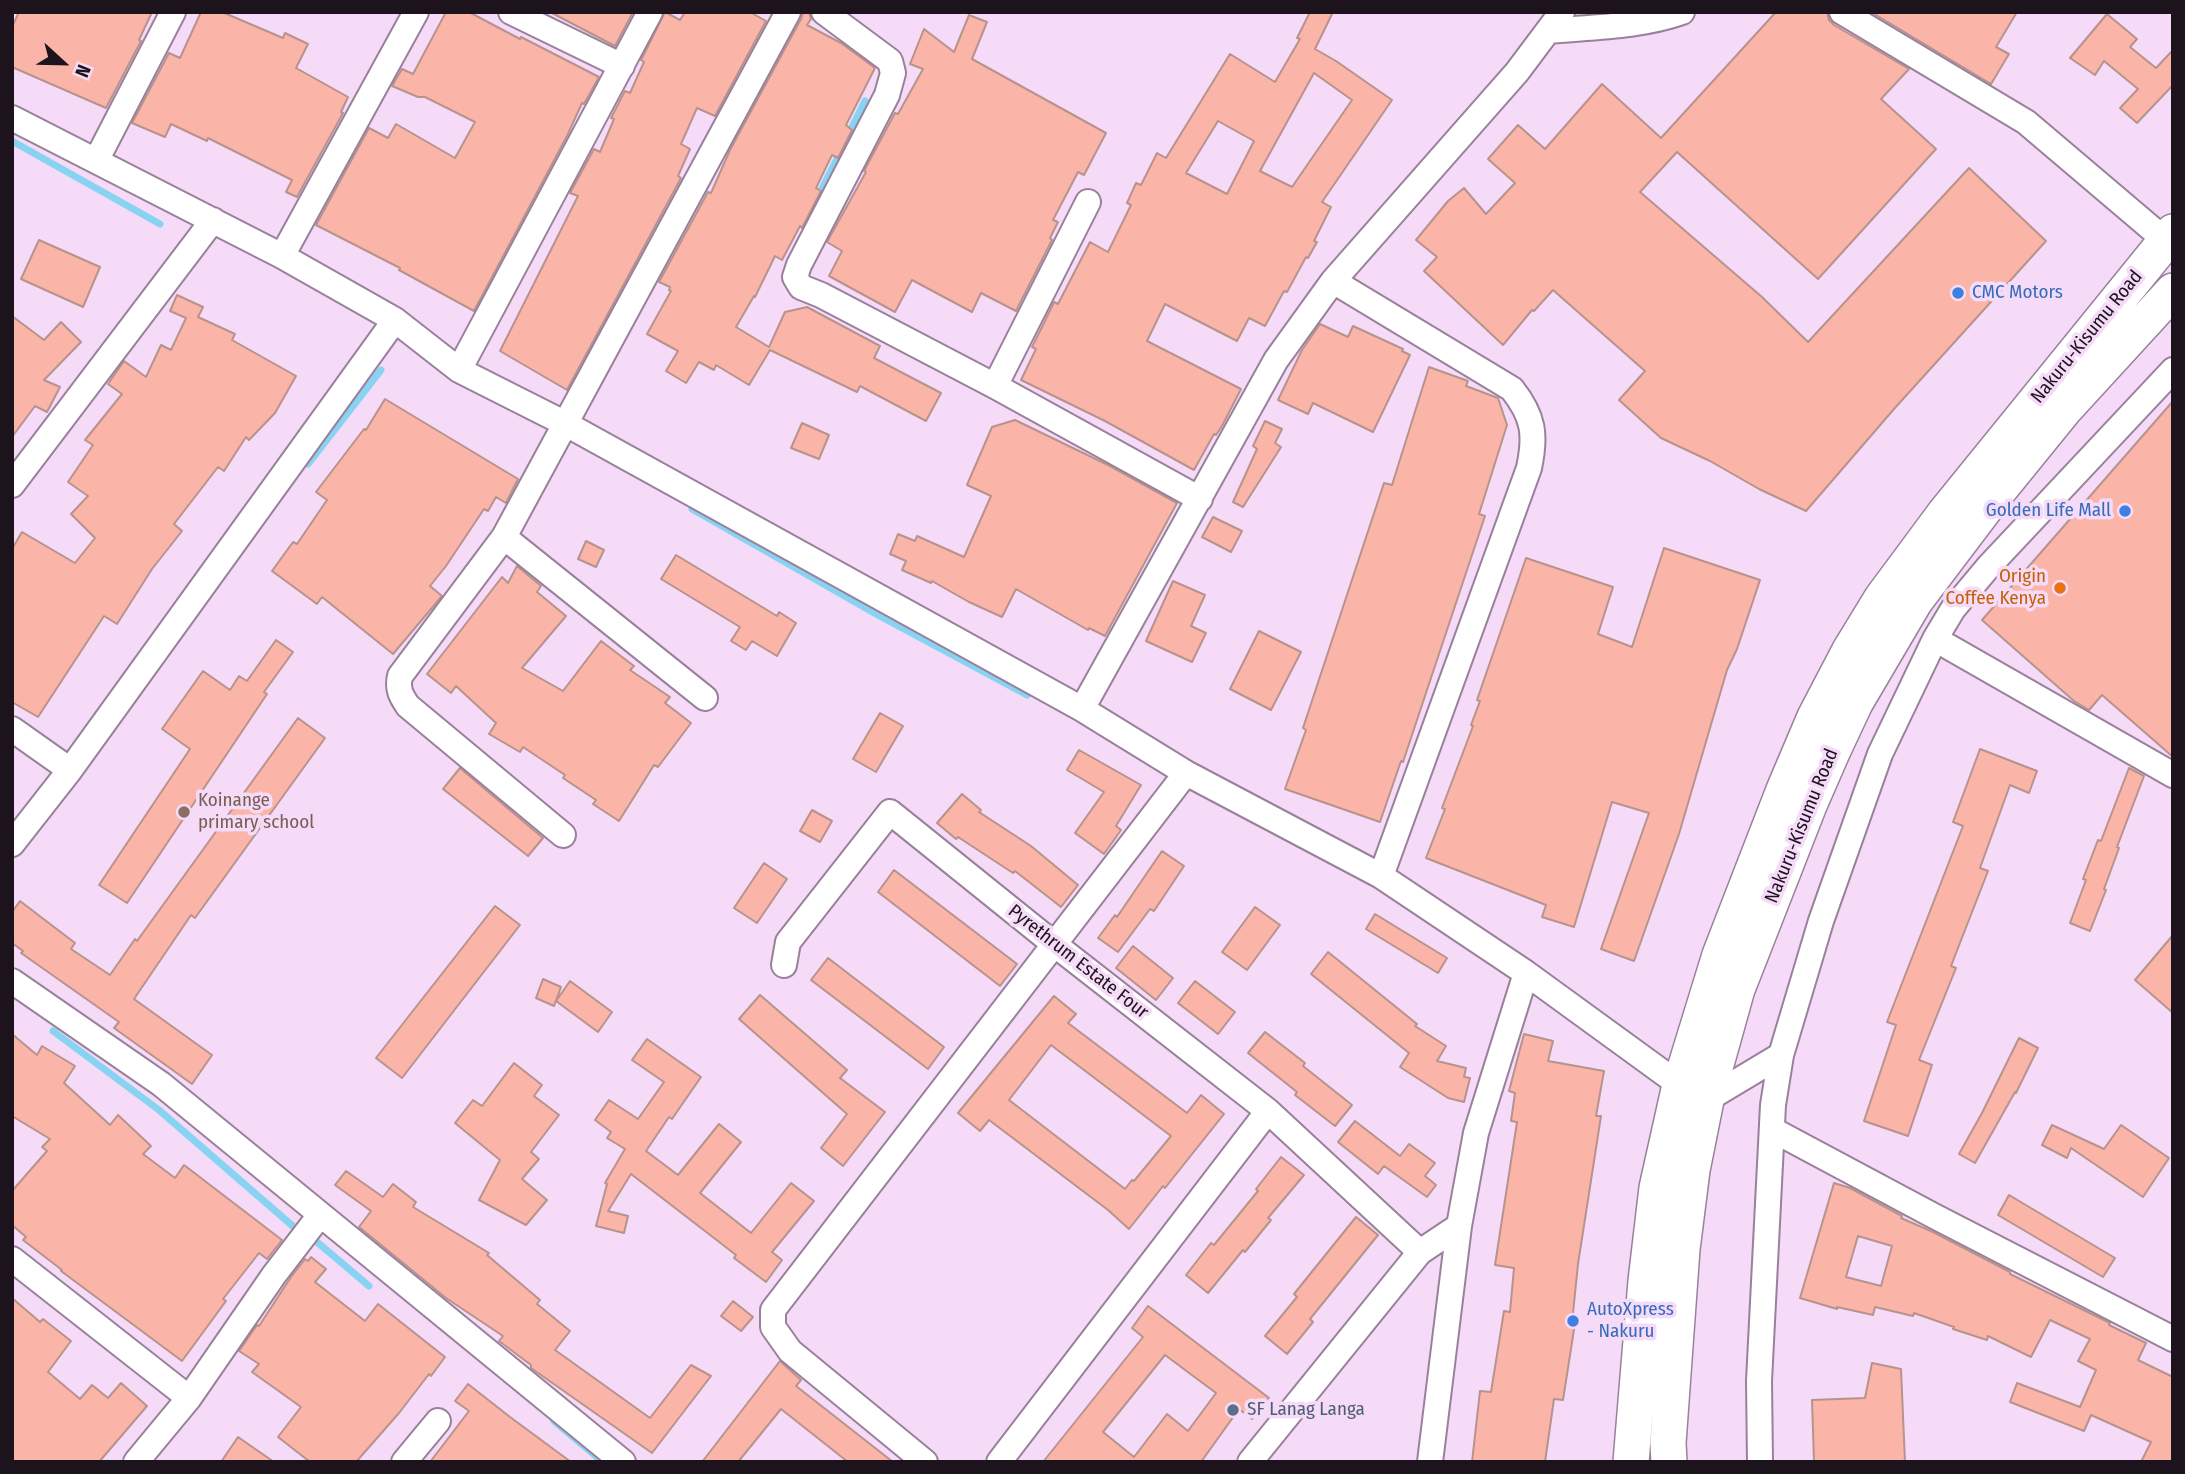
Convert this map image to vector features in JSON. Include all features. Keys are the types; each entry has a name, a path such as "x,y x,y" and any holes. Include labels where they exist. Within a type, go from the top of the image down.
{"highway":[{"name":"Nakuru-Kisumu Road","path":"1669,1462 1668,1443 1682,1249 1692,1170 1693,1092 1720,955 1784,790 1815,717 1849,652 1882,598 1945,513 2169,236"},
{"name":"Nakuru-Kisumu Road","path":"1632,1462 1646,1281 1657,1188 1809,805 1855,703 1915,601 1999,490 2064,410 2173,291"}],"street":[{"path":"97,159 173,12"},
{"path":"282,256 416,12"},
{"path":"511,12 622,66"},
{"path":"459,370 650,12"},
{"path":"563,835 408,706 398,685 400,676 504,537 788,12"},
{"path":"824,12 890,61 893,73 887,95 795,277 801,287 995,386 1200,499"},
{"path":"1082,709 1276,360 1333,281 1517,72 1555,22 1637,22 1682,12"},
{"path":"1842,12 2026,122 2169,236"},
{"path":"12,118 97,159 282,256 395,320 459,370 566,425 1082,709 1186,773 1381,876 1526,973 1693,1092 1781,1055"},
{"path":"995,386 1088,202"},
{"path":"12,485 213,220"},
{"path":"1333,281 1512,390 1524,404 1533,426 1534,446 1529,468 1381,876"},
{"path":"12,844 70,770 395,320"},
{"path":"1760,1462 1759,1381 1773,1105 1781,1055 1821,921 1880,754 1935,639 1953,609 1989,566 2173,370"},
{"path":"504,537 705,698"},
{"path":"1935,639 2173,775"},
{"path":"12,729 70,770"},
{"path":"925,1462 790,1351 773,1327 773,1310 1186,773"},
{"name":"Pyrethrum Estate Four","path":"784,965 788,942 890,812 1268,1111 1420,1252"},
{"path":"1430,1462 1459,1226 1476,1133 1526,973"},
{"path":"12,981 161,1084 623,1462"},
{"path":"999,1462 1268,1111"},
{"path":"1773,1130 2173,1339"},
{"path":"136,1462 189,1398 274,1275 320,1215"},
{"path":"1250,1462 1420,1252 1459,1226"},
{"path":"12,1259 189,1398"},
{"path":"404,1462 438,1421"}],"building":[{"path":"19,12 152,12 139,40 141,41 106,108 12,67 12,27"},
{"path":"201,12 222,12 283,38 285,33 308,44 296,68 348,97 341,112 343,113 297,197 286,192 292,180 208,138 207,141 171,124 165,137 132,123 169,53 180,58"},
{"path":"446,12 469,12 599,77 584,104 582,103 474,311 399,270 400,268 316,225 369,128 388,138 396,124 455,158 475,122 425,97 418,97 392,86 402,69 413,74"},
{"path":"550,12 633,12 615,46"},
{"path":"665,12 680,20 685,12 750,12 766,21 715,116 697,108 681,144 690,149 678,176 681,178 567,390 500,351 578,196 570,193 594,149 600,152 614,119 611,118 625,91 630,93 644,62 641,60"},
{"path":"803,12 809,12 811,19 807,25 841,43 875,68 846,125 852,130 838,158 832,155 816,188 821,191 802,228 800,226 782,260 775,256 755,297 736,327 769,347 785,312 807,307 880,346 874,358 941,393 926,421 860,386 857,392 770,350 749,385 716,365 714,370 699,362 686,383 666,371 678,351 647,334 671,291 670,287 659,282 708,192 711,193 730,150"},
{"path":"1310,12 1333,12 1315,49 1392,100 1322,202 1331,207 1314,241 1317,242 1287,292 1284,291 1265,326 1249,318 1237,341 1165,304 1147,341 1241,389 1222,426 1216,435 1214,434 1194,470 1105,421 1021,380 1036,349 1032,347 1054,302 1058,304 1090,242 1108,252 1131,205 1127,203 1136,183 1141,185 1157,153 1166,158 1230,54 1275,82 1300,39 1297,38","holes":["1314,73 1352,100 1292,187 1260,171","1218,121 1254,141 1227,194 1186,173"]},
{"path":"1776,12 1827,12 1834,25 1909,69 1881,99 1936,149 1818,279 1677,152 1640,192 1762,297 1808,342 1969,168 2046,241 1806,511 1661,438 1619,400 1645,371 1553,290 1503,345 1424,271 1437,257 1416,240 1448,201 1464,188 1486,214 1515,183 1488,159 1518,125 1545,149 1602,84 1661,138"},
{"path":"1871,12 2017,12 1996,47 2009,54 1991,84"},
{"path":"2107,14 2137,39 2130,47 2156,68 2173,50 2173,85 2137,123 2120,108 2138,89 2104,61 2095,75 2070,58"},
{"path":"969,15 987,22 972,59 1106,133 1084,175 1078,172 1053,220 1058,222 1050,238 1052,240 1016,311 981,293 972,312 912,280 895,312 829,276 842,251 827,242 895,113 898,114 923,69 910,64 924,29 954,52"},
{"path":"39,240 100,267 83,307 21,279"},
{"path":"177,295 203,307 198,317 235,334 232,340 296,376 275,413 249,440 246,437 224,471 218,467 174,524 182,531 152,569 117,624 104,616 38,717 12,702 12,549 22,532 75,563 95,538 71,514 88,496 68,482 93,445 85,440 122,394 108,384 124,361 146,377 161,345 171,350 186,318 170,311"},
{"path":"12,316 44,340 61,322 81,342 44,380 60,387 47,412 35,406 12,437"},
{"path":"1320,324 1348,337 1353,326 1403,349 1402,351 1410,355 1373,432 1313,403 1308,414 1278,400 1302,350"},
{"path":"1429,367 1468,381 1466,386 1498,398 1507,425 1479,514 1485,516 1403,762 1401,761 1380,822 1285,789 1384,483 1392,485"},
{"path":"385,399 518,479 506,503 496,497 488,511 484,509 430,586 442,596 393,654 322,597 317,604 272,571 293,542 297,544 327,500 316,492 364,429 366,430"},
{"name":"Golden Life Mall","path":"2173,401 2173,757 2102,695 2089,710 2074,701 1982,620"},
{"path":"1015,420 1108,465 1177,503 1105,636 1089,628 1088,630 1016,589 1002,617 932,581 931,583 902,570 906,561 890,554 898,534 915,541 917,536 964,557 991,496 967,485 992,427"},
{"path":"1265,421 1282,429 1275,443 1281,447 1243,507 1233,502 1257,449 1253,446"},
{"path":"802,423 829,435 819,459 791,448"},
{"path":"1213,517 1242,531 1231,552 1202,537"},
{"path":"586,541 604,550 596,567 578,559"},
{"path":"1664,548 1760,580 1737,649 1727,670 1679,834 1634,961 1601,949 1649,813 1612,802 1574,927 1542,917 1546,905 1426,858 1473,726 1471,725 1480,701 1477,700 1526,558 1613,587 1598,634 1632,647"},
{"path":"676,555 777,616 779,612 796,623 777,656 752,641 746,650 731,641 740,627 661,579"},
{"path":"517,566 541,586 537,592 566,616 522,668 563,691 601,641 634,666 630,670 670,697 665,703 691,723 658,767 654,765 619,821 593,804 596,800 563,778 565,775 523,747 520,752 489,734 496,723 456,686 451,693 427,674 502,577 508,583"},
{"path":"1173,581 1205,595 1191,626 1206,633 1192,662 1146,641"},
{"path":"1259,631 1301,652 1271,710 1230,689"},
{"path":"276,640 293,652 264,692 267,694 127,903 99,885 190,749 162,729 203,671 230,690 239,676 247,681"},
{"path":"880,713 903,726 876,772 853,759"},
{"path":"298,718 325,738 195,918 191,915 134,999 212,1055 192,1084 114,1028 119,1022 21,953 23,951 12,943 12,912 20,901 75,943 71,949 110,975"},
{"path":"1980,749 2037,771 2029,793 2010,785 1980,868 1988,871 1951,966 1956,968 1919,1060 1932,1065 1908,1136 1864,1121 1896,1025 1887,1022 1963,826 1953,822"},
{"path":"1079,750 1141,785 1116,826 1121,830 1104,854 1075,833 1104,792 1067,770"},
{"path":"460,768 543,838 528,856 443,789"},
{"path":"2129,768 2144,776 2117,847 2119,848 2104,889 2106,890 2090,931 2070,923 2086,880 2083,879"},
{"path":"962,794 981,810 979,812 1031,846 1078,885 1061,907 1015,871 1013,873 958,837 956,839 937,823"},
{"path":"812,810 832,821 820,842 800,831"},
{"path":"1162,851 1184,866 1154,911 1150,909 1118,952 1098,938 1115,915 1117,917"},
{"path":"764,863 787,879 757,923 734,908"},
{"path":"894,870 1017,964 1000,986 878,892"},
{"path":"495,906 520,925 402,1078 376,1058"},
{"path":"1255,907 1280,925 1247,970 1222,952"},
{"path":"1375,914 1447,958 1438,973 1366,929"},
{"path":"2173,935 2173,1013 2135,980"},
{"path":"1133,946 1173,978 1156,1000 1116,968"},
{"path":"1328,952 1417,1024 1415,1026 1446,1046 1437,1061 1466,1068 1464,1077 1470,1078 1464,1102 1448,1098 1400,1067 1409,1053 1311,974"},
{"path":"828,958 944,1047 928,1069 811,980"},
{"path":"543,979 561,987 554,1006 536,998"},
{"path":"570,981 612,1012 598,1032 556,1001"},
{"path":"1195,981 1235,1012 1218,1034 1178,1003"},
{"path":"760,995 847,1070 840,1078 885,1112 843,1166 821,1148 847,1114 739,1019"},
{"path":"1054,996 1076,1014 1068,1023 1187,1113 1201,1095 1224,1114 1129,1229 989,1120 980,1131 958,1113","holes":["1051,1045 1171,1136 1125,1189 1009,1100"]},
{"path":"1265,1032 1352,1105 1335,1126 1248,1053"},
{"path":"12,1034 37,1055 42,1046 75,1066 64,1083 110,1125 118,1115 151,1146 143,1154 175,1178 184,1165 282,1240 267,1259 259,1253 223,1299 226,1301 182,1361 61,1271 23,1240 26,1237 12,1225 12,1191 47,1151 42,1147 50,1139 12,1116"},
{"path":"1524,1034 1553,1041 1548,1061 1604,1071 1596,1116 1601,1116 1578,1264 1572,1323 1575,1323 1563,1400 1554,1399 1545,1462 1472,1462 1480,1391 1491,1392 1504,1311 1510,1312 1514,1268 1495,1265 1517,1122 1511,1121 1515,1093 1509,1091"},
{"path":"2019,1038 2038,1048 2016,1093 1975,1163 1959,1154"},
{"path":"647,1039 701,1077 646,1151 678,1175 719,1124 741,1142 700,1193 751,1233 791,1183 814,1201 772,1252 782,1260 766,1282 734,1258 736,1255 631,1174 608,1211 628,1216 624,1233 596,1226 607,1184 605,1183 625,1149 607,1138 611,1132 595,1120 609,1100 638,1119 664,1082 632,1060"},
{"path":"514,1063 542,1085 534,1096 559,1115 531,1152 539,1159 522,1179 547,1200 526,1225 479,1200 500,1160 455,1123 473,1100 482,1106"},
{"path":"1355,1121 1400,1156 1409,1144 1435,1163 1425,1176 1436,1185 1427,1197 1384,1166 1378,1174 1338,1142"},
{"path":"2052,1125 2104,1149 2121,1125 2169,1158 2143,1197 2071,1148 2067,1158 2042,1145"},
{"path":"1281,1157 1304,1175 1268,1218 1271,1220 1245,1252 1243,1250 1208,1293 1186,1275 1258,1191 1256,1189"},
{"path":"346,1171 383,1197 393,1184 416,1202 413,1207 489,1253 487,1255 540,1300 537,1304 570,1331 555,1350 650,1418 691,1365 711,1376 652,1453 531,1368 531,1365 499,1341 503,1336 446,1298 359,1227 371,1211 335,1185"},
{"path":"1834,1183 1850,1188 1902,1216 1901,1218 2146,1343 2138,1360 2173,1377 2173,1462 2141,1462 2151,1442 2091,1415 2084,1431 2010,1402 2017,1383 2080,1407 2096,1370 2078,1361 2090,1339 2050,1320 2031,1357 1988,1336 1987,1340 1914,1313 1913,1316 1875,1307 1873,1315 1837,1309 1800,1298","holes":["1858,1236 1892,1246 1881,1286 1846,1277"]},
{"path":"2009,1195 2115,1258 2103,1277 1998,1215"},
{"path":"1356,1217 1378,1235 1310,1319 1313,1322 1287,1354 1265,1336 1297,1297 1294,1294"},
{"path":"311,1257 326,1269 315,1282 365,1321 378,1304 445,1357 356,1462 310,1462 278,1437 301,1407 252,1372 259,1364 239,1351 291,1277 305,1259 308,1261"},
{"path":"12,1298 40,1322 43,1319 71,1341 48,1372 80,1399 92,1385 108,1398 121,1383 147,1406 99,1462 12,1462"},
{"path":"733,1301 753,1317 741,1331 721,1316"},
{"path":"1148,1306 1269,1398 1252,1419 1239,1409 1201,1462 1043,1462 1143,1337 1132,1328","holes":["1165,1355 1216,1393 1188,1431 1167,1414 1134,1457 1103,1432"]},
{"path":"780,1361 801,1380 796,1386 893,1462 848,1462 781,1409 738,1462 702,1462"},
{"path":"1872,1363 1901,1369 1905,1462 1814,1462 1812,1400 1865,1398"},
{"path":"468,1384 571,1462 430,1462 469,1411 455,1401"},
{"path":"238,1437 274,1462 221,1462"}],"waterway":[{"path":"848,135 865,101"},
{"path":"12,141 160,224"},
{"path":"809,214 842,149"},
{"path":"308,464 381,370"},
{"path":"692,509 876,614 1027,695"},
{"path":"53,1031 159,1110 295,1228"},
{"path":"317,1242 369,1286"},
{"path":"554,1421 603,1462"}],"place":[{"name":"CMC Motors","path":"1958,293"},
{"name":"Golden Life Mall","path":"2125,511"},
{"name":"Origin Coffee Kenya","path":"2060,588"},
{"name":"Koinange primary school","path":"184,812"},
{"name":"AutoXpress - Nakuru","path":"1573,1321"},
{"name":"SF Lanag Langa","path":"1233,1410"}]}
